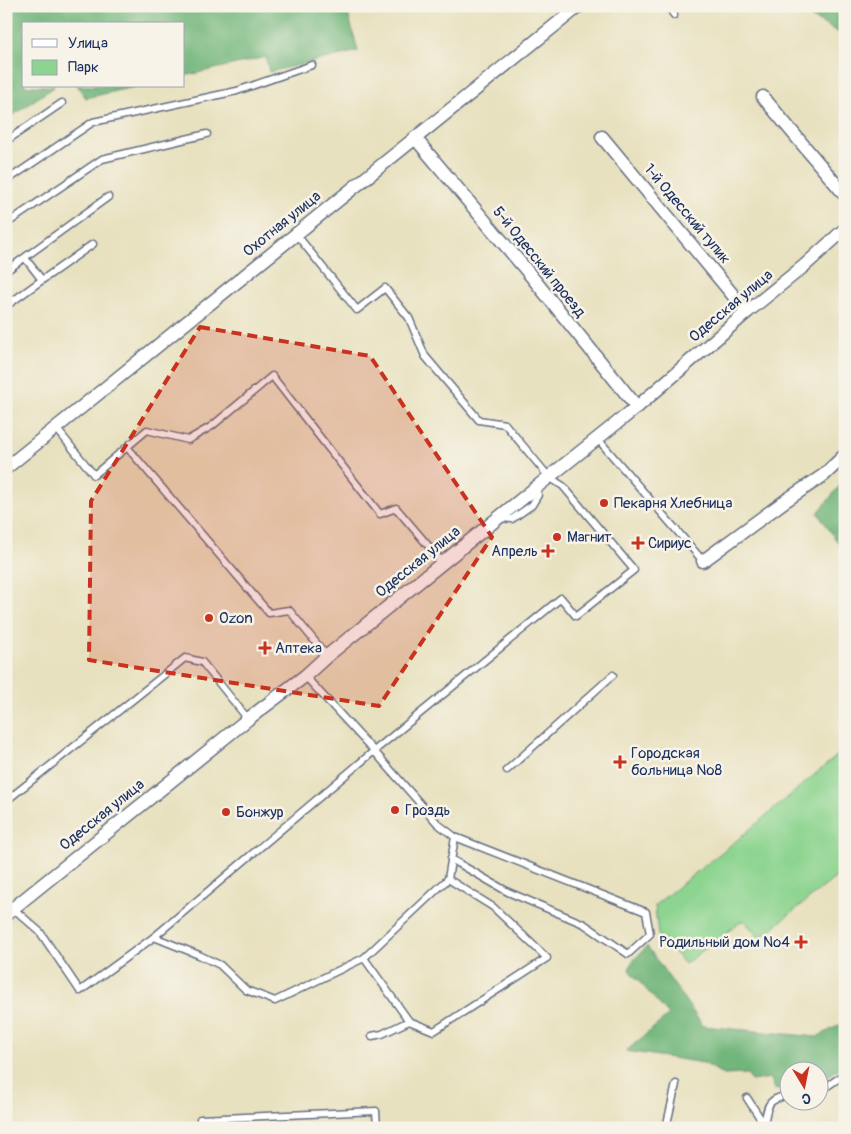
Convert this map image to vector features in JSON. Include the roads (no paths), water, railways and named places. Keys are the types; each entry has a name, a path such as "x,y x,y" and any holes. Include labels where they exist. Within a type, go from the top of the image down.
{"street":[{"name":"Охотная улица","path":"6,468 579,6"},
{"path":"763,97 845,196"},
{"name":"1-й Одесский тупик","path":"602,137 747,312"},
{"name":"5-й Одесский проезд","path":"416,138 637,407"},
{"name":"Одесская улица","path":"8,908 305,676 327,656 637,407 845,230"},
{"path":"704,561 785,501 824,475 845,455"}],"lane":[{"path":"668,6 674,15"},
{"path":"6,181 93,122 237,91 312,65"},
{"path":"6,141 62,103"},
{"path":"6,224 102,159 206,134"},
{"path":"6,271 108,197"},
{"path":"8,908 40,932 80,991 154,937 374,751 561,598 576,616 634,570 564,486 549,477 505,424 479,420 425,356 409,318 385,288 357,310 296,234"},
{"path":"6,306 93,244"},
{"path":"25,258 42,280"},
{"path":"56,428 94,475 147,430 188,440 212,426 272,376 380,514 396,508 443,564"},
{"path":"597,438 704,561"},
{"path":"127,447 269,613 289,610 327,656"},
{"path":"6,801 185,658 202,662 248,719"},
{"path":"507,770 613,675"},
{"path":"305,676 438,824 455,837 646,912 650,934 628,954 584,924 508,892 451,859"},
{"path":"154,937 220,965 246,990 275,1001 364,958 448,879 455,837"},
{"path":"364,958 408,1021 434,1031 547,958 493,907 448,879"},
{"path":"372,1036 382,1034 408,1021"},
{"path":"828,1086 845,1074"},
{"path":"666,1128 676,1084"},
{"path":"747,1098 764,1126"},
{"path":"764,1126 768,1106 778,1098"},
{"path":"201,1128 200,1119 376,1111 377,1128"}],"place":[{"name":"Пекарня Хлебница","path":"604,503"},
{"name":"Магнит","path":"557,537"},
{"name":"Сириус","path":"638,543"},
{"name":"Апрель","path":"548,551"},
{"name":"Ozon","path":"209,618"},
{"name":"Аптека","path":"265,648"},
{"name":"Городская больница №8","path":"620,762"},
{"name":"Гроздь","path":"395,810"},
{"name":"Бонжур","path":"226,812"},
{"name":"Родильный дом №4","path":"801,942"}]}
